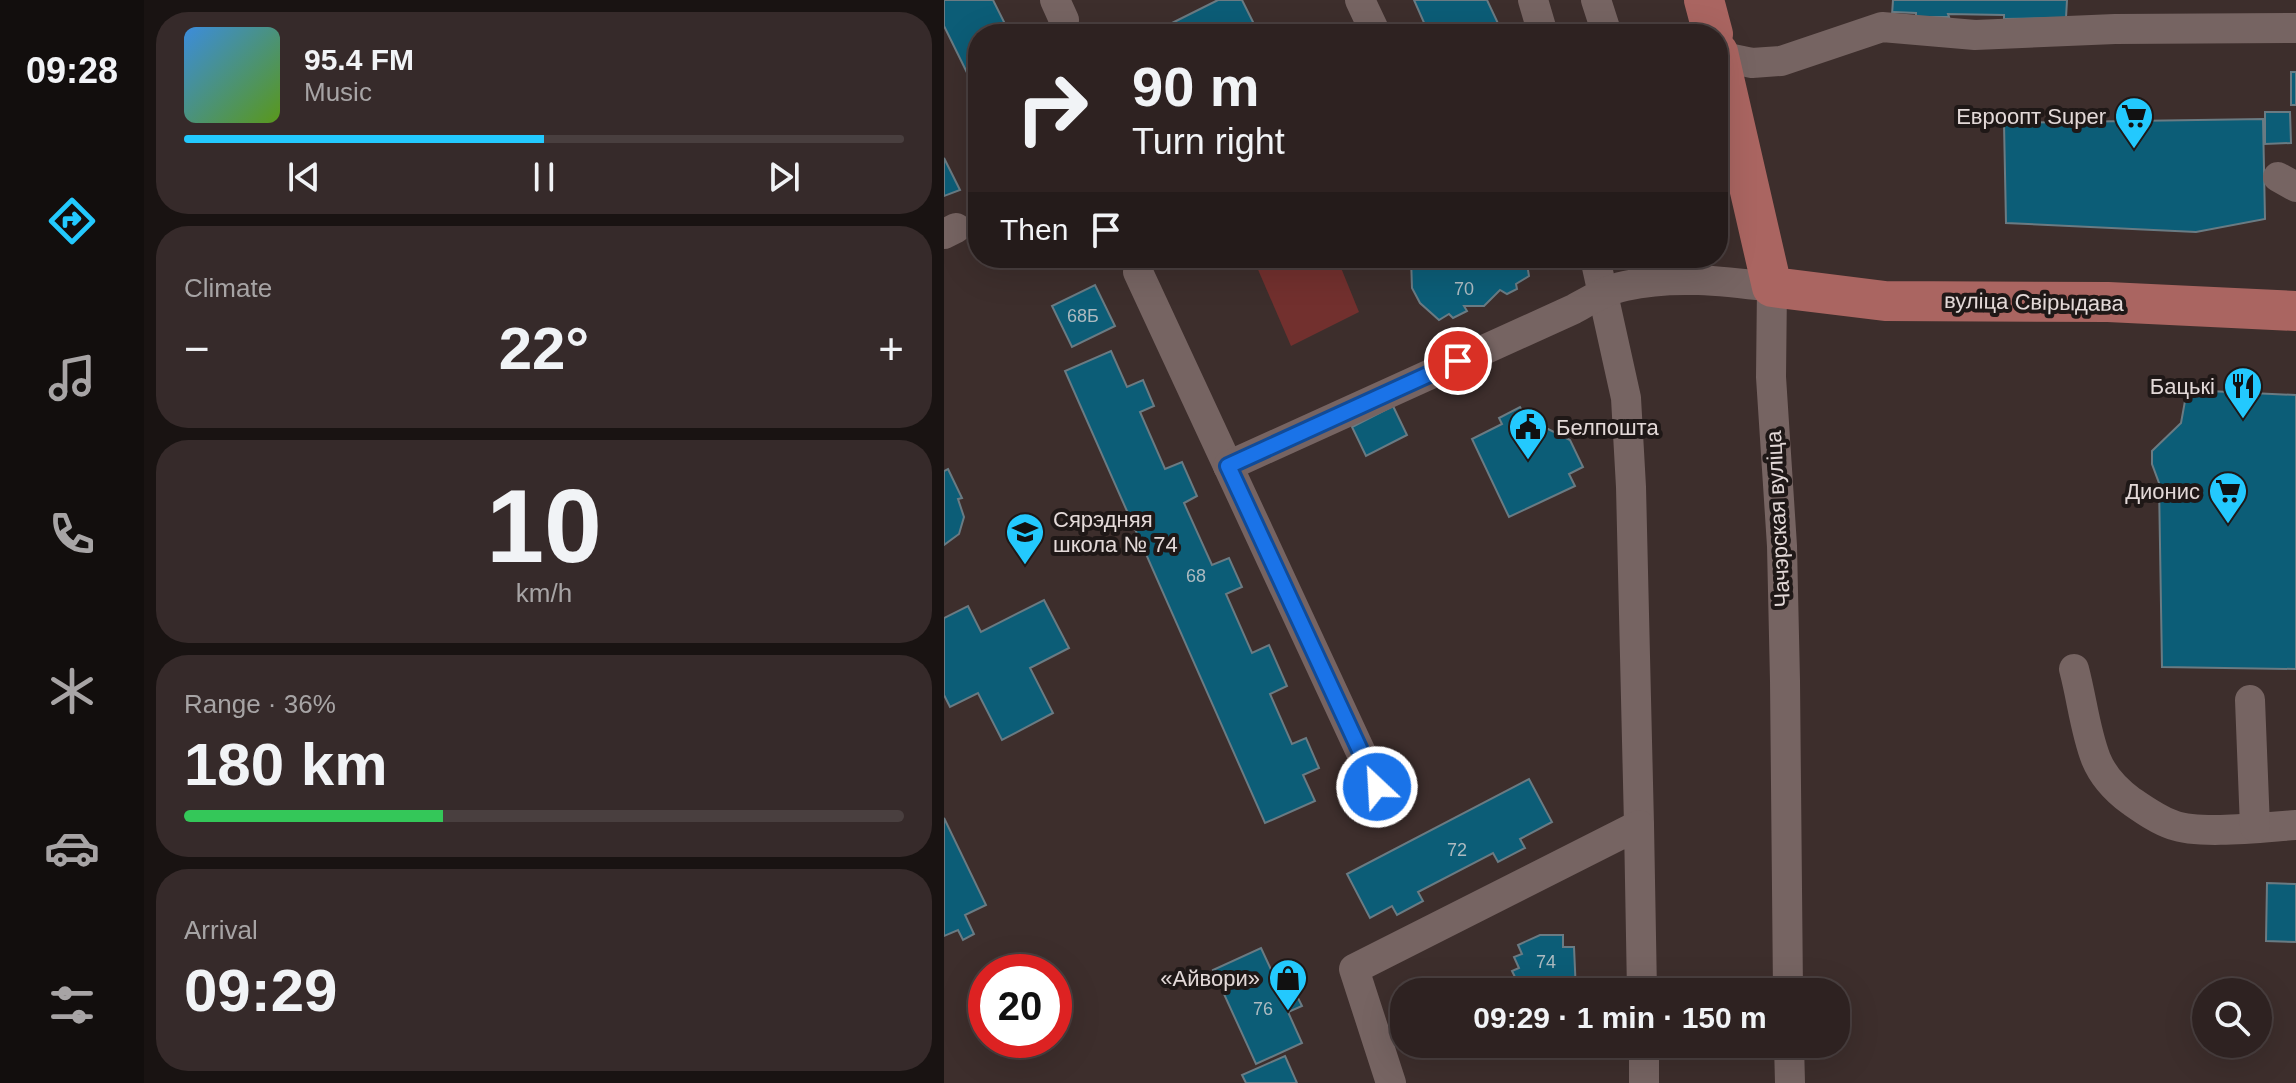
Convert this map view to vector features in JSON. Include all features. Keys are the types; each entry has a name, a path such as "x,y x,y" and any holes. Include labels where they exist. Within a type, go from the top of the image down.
{"main road":[{"path":"1704,0 1710,24"},
{"name":"Чачэрская вуліца","path":"1728,98 1772,287"},
{"name":"вуліца Свірыдава","path":"1772,287 1885,301 2108,302 2296,311"}],"street":[{"path":"1360,0 1371,24"},
{"path":"1533,0 1540,24"},
{"path":"1596,0 1604,24"},
{"path":"1728,57 1752,63 1781,61 1882,27 1975,35 2115,29 2296,28"},
{"path":"1597,268 1626,398 1630,457 1642,978"},
{"path":"1138,272 1377,787"},
{"path":"1228,466 1624,286 1694,278 1772,287"},
{"name":"Чачэрская вуліца","path":"1772,287 1771,377 1782,546 1788,978"},
{"path":"2074,669 2097,763 2116,790 2145,811 2175,826 2296,825"},
{"path":"2250,700 2255,827"},
{"path":"1391,1083 1354,969 1639,825"},
{"path":"1644,1058 1644,1083"},
{"path":"1789,1058 1790,1083"}],"shaded area":[{"path":"1257,268 1341,268 1359,312 1291,346"}],"building":[{"path":"944,0 993,0 1005,24 968,24 968,75 944,26"},
{"path":"1218,0 1242,0 1254,24 1170,24"},
{"path":"1414,0 1487,0 1498,24 1425,24"},
{"path":"1893,0 2067,0 2066,18 2004,19 2004,15 1916,17 1916,13 1894,12 1892,15"},
{"path":"2291,72 2296,72 2296,105 2291,105"},
{"path":"2265,112 2290,112 2291,143 2265,144"},
{"name":"Евроопт Super","path":"2263,119 2265,219 2196,232 2006,223 2004,123"},
{"path":"944,158 960,190 944,196"},
{"path":"1411,268 1528,268 1529,276 1516,284 1517,289 1507,294 1500,290 1484,306 1464,306 1467,311 1453,318 1449,314 1439,320 1420,303 1412,288"},
{"path":"1095,285 1115,326 1072,347 1052,306"},
{"path":"1111,351 1127,387 1143,380 1154,406 1140,412 1165,469 1182,462 1197,496 1184,503 1212,565 1229,558 1242,587 1226,594 1252,653 1269,645 1287,686 1270,694 1292,744 1306,738 1319,768 1303,775 1315,801 1265,823 1065,371"},
{"name":"Дионис","path":"2187,390 2296,395 2296,669 2162,667 2159,483 2152,464 2152,451 2181,423"},
{"path":"1393,406 1407,435 1366,456 1352,427"},
{"path":"1520,407 1526,418 1570,440 1583,467 1569,474 1575,486 1509,517 1472,439 1502,424 1499,418"},
{"path":"948,469 962,498 958,499 964,517 959,534 944,545 944,471"},
{"path":"1044,600 1069,648 1030,668 1053,713 1002,740 978,693 950,707 944,695 944,618 968,606 981,632"},
{"path":"1529,779 1552,822 1520,839 1525,848 1498,862 1493,853 1418,892 1423,901 1397,915 1392,906 1370,918 1347,874"},
{"path":"944,818 986,905 965,915 974,934 963,940 958,930 944,936"},
{"path":"2267,883 2296,884 2296,942 2266,941"},
{"path":"1540,935 1563,935 1563,947 1574,947 1575,978 1516,978 1512,971 1519,968 1514,957 1522,954 1518,945"},
{"path":"1261,948 1280,989 1291,984 1302,1006 1288,1012 1302,1043 1256,1064 1213,970"},
{"path":"1285,1056 1297,1083 1246,1083 1242,1075"}],"place":[{"name":"Евроопт Super","path":"2134,150"},
{"name":"Бацькі","path":"2243,420"},
{"name":"Белпошта","path":"1528,461"},
{"name":"Дионис","path":"2228,525"},
{"name":"Сярэдняя школа № 74","path":"1025,566"},
{"name":"«Айвори»","path":"1288,1012"}],"route":[{"path":"1377,787 1228,466 1458,361"}]}
